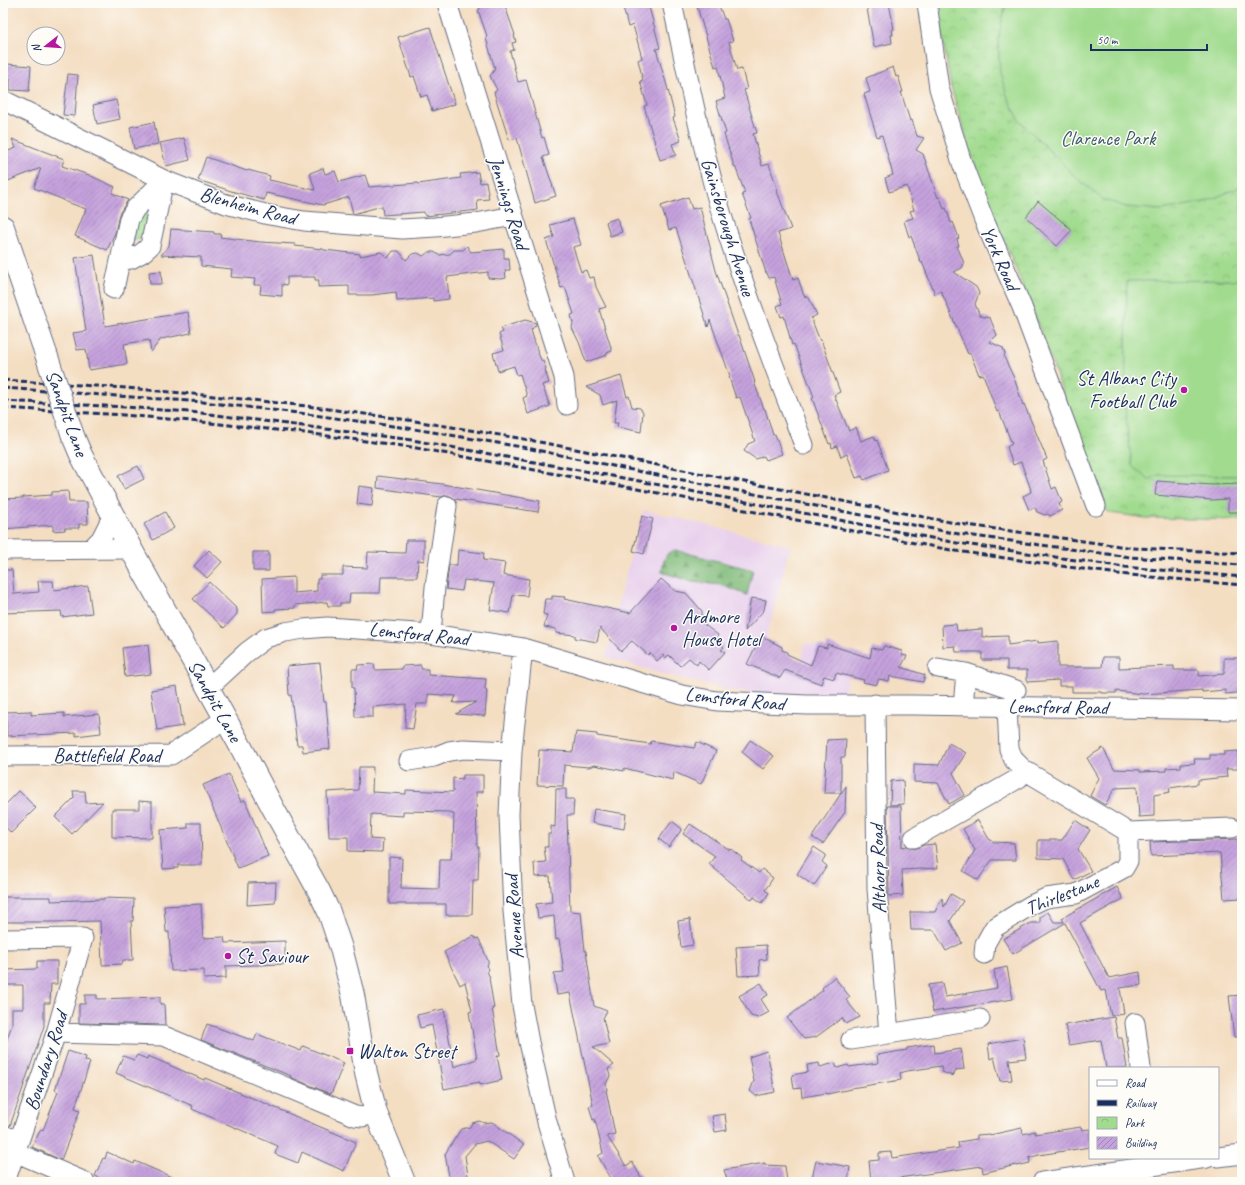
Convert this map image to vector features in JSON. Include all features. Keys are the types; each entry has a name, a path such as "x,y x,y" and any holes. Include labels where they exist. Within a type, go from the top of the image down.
{"street":[{"name":"Jennings Road","path":"447,3 564,376 567,404"},
{"name":"Gainsborough Avenue","path":"672,3 709,169 723,221 760,329 804,444"},
{"name":"York Road","path":"927,3 939,88 962,163 984,220 1022,307 1096,506"},
{"name":"Blenheim Road","path":"3,100 164,180 226,204 269,215 304,221 402,229 476,223 513,216"},
{"path":"121,260 131,259 142,253 150,246 164,180"},
{"path":"114,289 129,219 135,209 164,180"},
{"name":"Sandpit Lane","path":"3,226 73,436 81,455 131,549 319,890 329,912 342,948 353,995 366,1074 376,1114 404,1182"},
{"path":"431,634 435,587 447,506"},
{"path":"92,548 101,539 113,515"},
{"path":"3,550 92,548 131,549"},
{"name":"Lemsford Road","path":"208,688 247,652 266,638 285,632 327,627 431,634 524,648 682,695 717,701 807,706 875,704 963,706 1011,698 1242,710"},
{"name":"Avenue Road","path":"524,648 512,751 510,815 511,891 522,1005 536,1078 565,1182"},
{"path":"938,668 966,673 1011,698 1009,749 1014,760 1024,770 1128,832 1232,828"},
{"path":"963,706 966,673"},
{"name":"Althorp Road","path":"875,704 878,889 889,1034"},
{"name":"Battlefield Road","path":"3,756 171,755 225,720"},
{"path":"409,761 434,757 449,751 463,749 512,751"},
{"path":"914,838 1019,778 1024,770"},
{"name":"Thirlestane","path":"984,954 985,944 994,928 1031,905 1046,898 1076,894 1124,868 1128,861 1128,832"},
{"name":"Boundary Road","path":"3,939 83,938 56,1033 12,1143 5,1182"},
{"path":"851,1040 980,1019"},
{"path":"1135,1023 1141,1067"},
{"path":"56,1033 164,1036 355,1116 363,1117 376,1114"},
{"path":"12,1143 85,1182"},
{"path":"1219,1157 1242,1154"},
{"path":"1042,1182 1134,1163 1193,1159"}],"shaded area":[{"path":"644,510 790,546 766,639 782,647 782,650 787,652 787,654 802,661 805,643 826,648 827,644 848,651 847,655 851,666 844,696 739,692 659,673 605,657 614,631 616,610"}],"green space":[{"name":"Clarence Park","path":"937,3 1242,3 1242,520 1146,518 1110,513 1105,509 1034,313 994,216 972,157 951,87"},
{"path":"1006,3 1242,3 1242,185 1234,190 1204,202 1162,210 1126,207 1102,199 1075,176 1020,121 1008,98 1000,73 998,40"},
{"path":"149,206 146,238 133,240 138,210"},
{"name":"St Albans City Football Club","path":"1242,280 1242,476 1158,475 1149,480 1132,466 1125,410 1127,281"},
{"path":"675,550 753,570 747,595 721,585 692,582 662,572 664,560 668,553"}],"building":[{"path":"478,3 504,3 515,35 516,42 512,43 514,50 510,51 518,82 526,80 542,138 544,137 549,155 543,157 556,196 535,203 517,138 510,140 508,137 494,92 497,90 490,76 495,69 486,38 487,36 478,10 480,9"},
{"path":"622,3 648,3 660,48 656,49 675,117 673,118 681,141 672,144 676,155 660,160 644,106 647,105 640,81 643,80 638,60 642,58 633,25 628,27"},
{"path":"696,3 718,3 724,19 726,19 733,41 729,42 737,70 742,69 747,89 744,90 757,133 753,134 762,166 769,164 791,229 778,233 793,280 798,278 804,296 809,298 817,315 811,318 820,341 821,340 840,392 834,395 849,431 856,427 861,441 874,436 876,441 877,440 888,470 864,480 862,476 856,478 847,454 841,457 837,446 832,448 831,443 829,444 812,398 814,397 794,344 792,345 784,316 781,317 777,306 782,304 774,277 769,278 766,273 749,219 751,218 742,194 745,193 734,166 724,134 726,133 716,101 725,98 718,66 715,67"},
{"path":"866,3 889,3 894,29 892,30 893,35 891,35 892,43 874,47"},
{"path":"430,27 455,104 432,111 427,95 421,97 414,76 411,77 398,37"},
{"path":"7,64 31,66 29,91 10,90 10,79 6,79"},
{"path":"893,67 896,77 898,76 903,92 901,92 910,121 912,120 917,136 924,138 916,150 923,154 938,198 940,197 944,209 946,208 951,223 953,222 959,238 957,239 959,246 957,246 964,263 962,268 954,272 976,287 979,293 975,304 980,316 990,318 997,335 990,342 1003,348 1005,354 1004,357 1014,378 1023,405 1024,404 1047,459 1043,461 1052,489 1056,487 1062,502 1059,504 1062,510 1050,516 1048,514 1045,515 1037,512 1035,507 1029,510 1023,496 1031,492 1030,487 1021,462 1013,465 1007,447 1012,444 999,411 997,412 983,374 979,375 970,353 968,354 941,291 935,294 911,236 909,237 904,221 913,218 910,211 914,210 907,186 889,192 885,178 893,175 882,135 877,137 864,94 870,92 866,78"},
{"path":"68,74 78,75 75,116 63,115"},
{"path":"116,100 120,119 97,124 93,105"},
{"path":"154,122 158,144 134,149 130,127"},
{"path":"184,138 190,160 166,166 160,143"},
{"path":"12,139 64,159 62,166 89,175 115,187 112,193 128,200 119,214 115,233 107,250 75,236 86,209 34,188 41,168 3,183 3,153 16,148"},
{"path":"206,157 247,171 270,176 269,180 315,190 310,173 323,168 325,174 335,171 339,182 365,175 369,187 418,184 461,178 460,174 478,172 480,183 486,182 489,199 477,200 478,210 425,216 424,212 383,215 382,206 353,214 349,197 323,205 266,193 264,200 198,180"},
{"path":"688,197 692,209 700,207 716,271 773,435 775,434 782,454 766,460 764,456 756,459 744,451 748,444 755,441 740,397 736,398 729,377 730,376 710,320 708,327 676,228 669,230 661,206"},
{"path":"1038,201 1072,230 1057,246 1026,217"},
{"path":"617,218 622,232 610,236 606,222"},
{"path":"573,219 581,245 573,247 581,272 586,270 589,278 594,277 596,287 606,307 599,309 612,351 607,353 607,355 586,362 572,328 573,323 571,315 574,314 565,287 561,288 546,240 554,237 550,225"},
{"path":"171,229 214,232 214,234 221,234 220,237 260,242 295,244 295,246 360,254 360,256 381,252 388,258 393,251 399,251 406,260 412,254 418,253 423,256 429,252 434,252 439,255 450,254 454,250 463,250 467,246 471,252 504,249 504,258 509,258 510,270 505,270 506,278 501,279 488,278 488,272 447,277 449,299 433,301 433,298 397,301 396,292 372,295 349,295 349,286 318,287 319,280 315,280 315,277 287,277 287,285 282,284 282,296 260,294 261,285 254,285 255,279 231,277 232,269 201,266 201,257 161,255 169,246"},
{"path":"94,255 105,326 188,312 191,333 161,339 151,352 149,340 124,344 127,364 89,370 86,349 77,350 73,333 86,331 75,258"},
{"path":"161,271 162,284 150,284 149,272"},
{"path":"525,320 536,323 531,330 538,353 546,369 549,383 542,385 550,406 528,414 523,398 527,396 520,374 517,375 514,366 498,371 493,353 504,350 499,334 503,332 501,328"},
{"path":"621,376 627,397 629,396 632,407 640,408 643,412 641,432 617,427 618,423 614,423 617,400 603,405 600,395 586,387"},
{"path":"138,466 144,479 124,489 118,476"},
{"path":"378,476 442,484 540,501 538,512 455,499 448,495 441,497 377,488"},
{"path":"1157,481 1212,485 1242,484 1242,512 1228,512 1228,499 1211,500 1155,495"},
{"path":"359,486 374,488 372,506 357,504"},
{"path":"68,491 69,502 87,502 88,524 79,524 79,528 65,528 65,530 53,531 53,525 3,529 3,499 52,495 52,492"},
{"path":"165,512 174,528 153,540 144,524"},
{"path":"642,516 653,519 644,554 633,551"},
{"path":"406,540 424,540 424,561 418,560 417,577 381,577 380,593 350,593 349,603 340,603 340,606 328,606 327,602 295,605 295,608 275,609 275,611 263,612 262,579 294,577 294,593 317,591 317,579 320,579 320,575 343,575 343,567 367,568 368,552 405,553"},
{"path":"209,550 222,562 207,578 194,566"},
{"path":"458,550 484,553 483,560 505,563 503,575 529,579 527,596 513,595 510,613 490,610 494,583 464,580 462,591 446,589 449,565 457,565"},
{"path":"253,552 269,552 269,571 253,571"},
{"path":"3,570 12,570 14,594 39,592 38,581 53,581 54,590 88,586 92,613 62,617 61,611 3,613"},
{"path":"661,579 675,591 686,593 702,611 702,623 718,635 716,639 724,647 721,650 725,652 709,670 699,661 697,665 689,658 680,666 669,655 665,658 663,655 657,661 650,653 648,655 632,641 621,651 600,628 597,642 575,638 575,635 556,633 556,629 544,627 547,615 543,614 545,599 552,599 552,596 565,597 564,599 630,613"},
{"path":"209,582 237,609 237,614 224,628 193,599"},
{"path":"751,598 766,600 764,610 745,631"},
{"path":"956,624 957,631 982,629 982,637 1008,636 1008,645 1038,641 1038,643 1058,641 1058,667 1102,667 1103,657 1119,657 1119,668 1174,666 1174,670 1199,670 1199,676 1224,674 1224,658 1239,658 1239,661 1242,661 1242,691 1225,694 1225,690 1143,694 1116,691 1116,693 1072,692 1072,686 1059,686 1059,680 1027,682 1027,670 1007,670 1007,660 982,660 982,652 956,652 955,646 943,647 942,625"},
{"path":"761,636 782,647 782,650 787,652 787,654 811,665 818,646 827,648 827,644 870,658 872,648 882,650 884,646 902,651 902,655 907,656 901,667 925,675 923,682 890,676 889,681 879,679 876,685 863,682 864,680 836,673 834,679 824,676 821,684 785,670 780,678 747,664"},
{"path":"148,645 151,674 125,677 122,648"},
{"path":"320,663 324,702 326,702 330,749 303,752 302,745 297,745 291,695 289,695 287,666"},
{"path":"374,664 375,670 402,669 402,666 421,665 421,669 428,669 428,675 486,679 485,689 487,690 485,716 456,714 476,702 453,703 456,696 428,694 428,704 417,704 413,729 405,728 406,704 373,707 373,717 355,717 352,669 357,669 358,665"},
{"path":"177,686 183,726 157,730 151,690"},
{"path":"31,711 31,715 64,713 64,717 99,714 101,733 76,736 76,733 7,736 6,712"},
{"path":"576,732 597,734 597,736 650,744 651,741 694,748 697,742 716,751 701,784 674,772 673,780 624,768 624,771 594,765 589,767 564,765 563,786 537,785 539,750 573,752"},
{"path":"846,739 845,757 841,757 841,793 824,793 827,740"},
{"path":"750,740 774,756 763,769 742,752"},
{"path":"949,743 966,753 953,773 965,795 949,804 938,783 914,782 914,764 939,765"},
{"path":"1103,748 1114,769 1140,770 1140,772 1166,771 1166,768 1181,767 1181,764 1195,763 1194,759 1210,759 1210,755 1224,755 1224,752 1238,751 1238,769 1226,769 1227,777 1198,780 1198,784 1169,788 1170,792 1154,795 1154,816 1139,817 1137,787 1115,788 1105,805 1090,796 1099,778 1087,758"},
{"path":"359,767 373,767 372,792 406,794 406,790 453,792 453,778 463,779 463,775 483,775 483,792 476,792 477,847 479,847 478,880 473,880 472,915 446,915 446,904 389,904 389,857 402,858 401,888 439,889 440,859 451,859 453,847 454,814 451,814 451,812 403,811 403,816 371,814 370,839 383,840 382,852 348,851 348,837 329,837 327,792 358,790"},
{"path":"229,774 241,802 245,800 268,856 238,868 203,785"},
{"path":"903,780 904,804 890,805 891,781"},
{"path":"846,786 845,812 823,844 812,837"},
{"path":"556,789 566,789 566,799 574,799 573,815 567,815 570,911 581,912 585,951 594,1006 607,1011 603,1018 609,1044 593,1047 614,1065 608,1069 610,1076 606,1084 606,1090 615,1134 607,1136 626,1166 632,1162 644,1182 613,1182 598,1156 603,1153 595,1119 593,1120 589,1106 593,1105 570,993 557,995 554,973 564,972 559,939 556,940 554,916 538,918 536,904 552,902 550,876 535,877 534,863 546,862 544,847 548,847 548,834 551,834 551,826 555,827"},
{"path":"19,791 36,808 11,833 3,824 3,807"},
{"path":"73,791 85,791 86,803 103,802 72,834 55,817 74,798"},
{"path":"139,801 152,802 152,838 112,837 112,809 139,809"},
{"path":"887,806 901,806 902,847 907,846 914,849 924,845 935,844 938,868 902,870 903,895 889,896"},
{"path":"594,809 626,814 624,829 592,823"},
{"path":"978,820 989,839 994,842 1014,843 1016,860 992,860 978,880 963,871 975,850 963,829"},
{"path":"1075,820 1090,830 1078,849 1091,871 1074,880 1063,859 1038,858 1038,840 1062,840"},
{"path":"672,821 682,829 669,847 659,839"},
{"path":"188,823 201,823 202,865 178,865 178,868 163,869 160,830 188,828"},
{"path":"690,824 730,850 731,849 742,858 741,860 759,873 762,869 773,878 765,890 769,893 762,903 754,897 752,900 709,864 715,856 683,834"},
{"path":"1241,839 1242,898 1224,899 1220,853 1151,856 1150,842"},
{"path":"814,847 826,855 822,862 827,866 814,886 797,874"},
{"path":"276,882 275,903 247,905 248,883"},
{"path":"1117,887 1123,899 1080,923 1109,978 1140,972 1141,985 1120,988 1124,1014 1111,1016 1106,990 1101,991 1065,923 1013,954 1003,939 1031,923 1040,923 1040,917 1048,912 1054,922 1064,922 1062,918"},
{"path":"951,894 963,901 950,921 962,943 946,951 934,930 911,930 910,912 935,912 942,898 944,907"},
{"path":"3,897 51,897 51,901 104,898 134,899 133,921 131,921 133,960 123,960 122,964 102,965 100,921 3,922"},
{"name":"St Saviour","path":"201,904 203,938 224,937 225,943 285,941 285,964 226,966 226,978 204,979 204,970 171,971 169,932 166,932 164,906"},
{"path":"690,919 693,945 681,947 678,921"},
{"path":"474,936 475,938 479,939 488,961 487,965 489,970 487,971 490,978 494,1008 492,1008 500,1055 497,1056 502,1080 480,1085 480,1082 444,1089 432,1025 420,1028 417,1015 444,1009 454,1067 477,1059 469,1012 472,1011 465,982 460,985 444,952"},
{"path":"766,945 767,959 759,960 760,975 738,976 736,947"},
{"path":"37,961 57,961 57,984 51,984 50,1003 44,1003 44,1026 10,1126 3,1124 3,1052 12,1024 12,1009 23,1009 23,985 3,985 3,970 37,969"},
{"path":"1007,967 1013,999 933,1012 928,985 942,983 945,997 997,988 994,970"},
{"path":"834,977 850,997 846,1000 860,1017 846,1024 842,1018 816,1037 804,1039 787,1018 823,990 822,988"},
{"path":"761,983 768,995 761,999 769,1012 758,1018 751,1016 739,996"},
{"path":"85,995 97,995 97,999 160,997 160,1004 164,1004 165,1025 79,1023 79,1004 85,1004"},
{"path":"1242,995 1242,1037 1234,1037 1229,996"},
{"path":"1114,1017 1118,1038 1122,1038 1127,1067 1106,1067 1101,1040 1069,1045 1065,1025"},
{"path":"207,1024 254,1041 257,1034 301,1051 303,1046 344,1063 331,1094 290,1077 291,1076 201,1040"},
{"path":"1023,1038 1026,1058 1009,1060 1012,1080 1000,1081 994,1057 990,1059 988,1044"},
{"path":"934,1044 935,1053 961,1049 964,1069 956,1070 953,1076 942,1072 941,1066 907,1071 900,1073 901,1080 851,1088 827,1094 802,1097 801,1088 794,1089 792,1075 808,1072 807,1065 819,1063 820,1067 835,1063 837,1068 848,1065 849,1067 878,1063 877,1055"},
{"path":"68,1051 86,1057 85,1061 90,1062 75,1108 80,1110 61,1160 32,1147 41,1129 43,1130 58,1092 55,1090"},
{"path":"767,1051 775,1092 756,1096 750,1091 754,1081 749,1057"},
{"path":"137,1055 147,1059 148,1056 204,1080 205,1078 356,1142 344,1171 302,1152 298,1163 275,1154 278,1146 192,1109 193,1106 116,1073 123,1056 134,1060"},
{"path":"725,1114 727,1130 715,1132 712,1116"},
{"path":"479,1121 484,1123 492,1122 524,1145 514,1159 487,1141 475,1144 465,1156 469,1182 450,1182 445,1154 461,1129 470,1127 472,1123"},
{"path":"1081,1127 1082,1130 1089,1129 1089,1147 1039,1155 1029,1158 1030,1163 983,1173 982,1166 871,1182 869,1161 879,1160 879,1153 891,1152 892,1158 959,1148 958,1142 977,1139 977,1135 990,1135 1022,1128 1023,1134 1035,1131 1035,1134"},
{"path":"107,1152 134,1164 135,1161 183,1182 109,1182 95,1176 103,1158 105,1159"},
{"path":"816,1161 850,1167 848,1182 811,1182"},
{"path":"765,1163 765,1165 785,1166 787,1182 728,1182 724,1170"}],"railway":[{"path":"3,380 204,395 307,406 415,421 524,439 960,524 1134,548 1242,553"},
{"path":"3,388 203,402 307,414 414,429 522,447 959,534 1130,557 1242,565"},
{"path":"3,401 125,407 201,413 412,440 634,480 957,543 1125,567 1242,577"},
{"path":"3,408 124,415 201,422 305,433 411,447 956,551 1118,574 1242,585"}],"place":[{"name":"St Albans City Football Club","path":"1184,390"},
{"name":"Ardmore House Hotel","path":"674,628"},
{"name":"St Saviour","path":"228,956"},
{"name":"Walton Street","path":"350,1051"}]}
